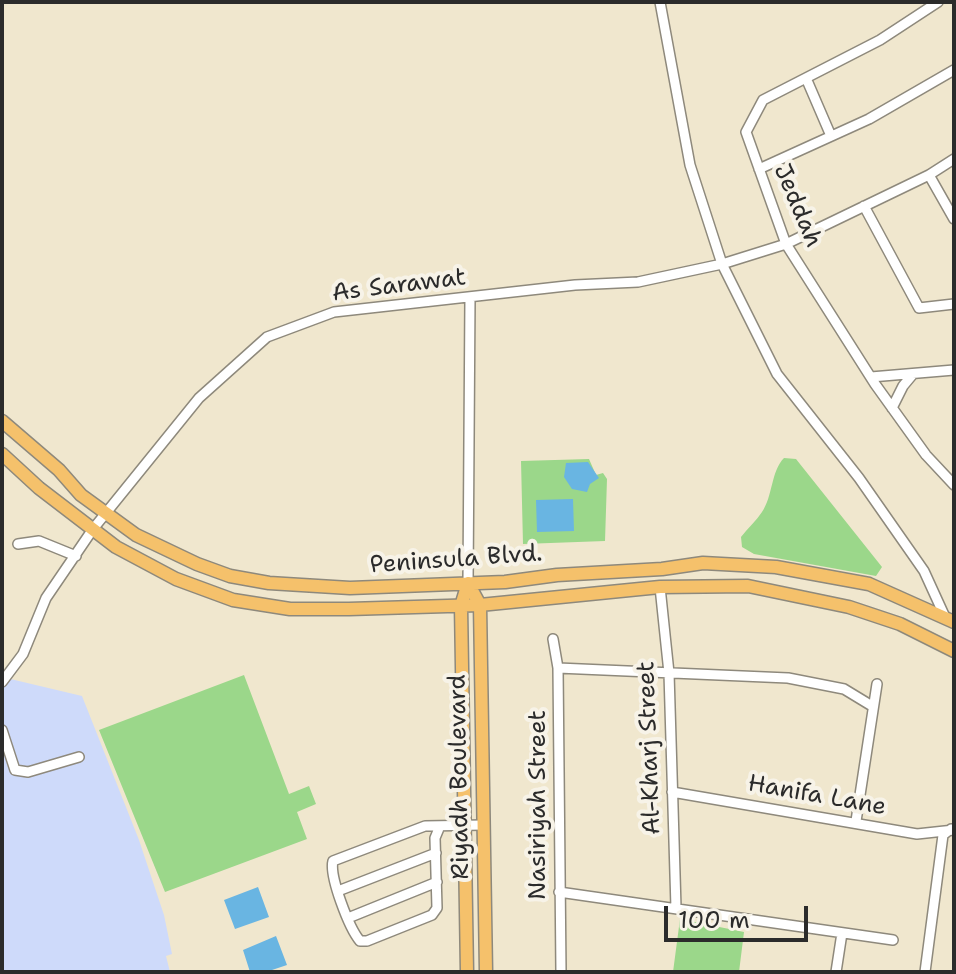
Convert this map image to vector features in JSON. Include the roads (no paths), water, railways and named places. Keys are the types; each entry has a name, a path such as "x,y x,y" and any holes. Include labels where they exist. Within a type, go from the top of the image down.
{"main road":[{"name":"Peninsula Blvd.","path":"2,421 59,470 81,495 136,535 230,576 269,583 350,588 468,583 662,569 703,563 776,567 869,584 950,619"},
{"name":"Peninsula Blvd.","path":"2,454 39,488 116,547 176,579 233,600 290,609 461,606 660,587 748,586 849,607 900,624 954,651"},
{"name":"Riyadh Boulevard","path":"468,583 480,605 486,972"},
{"name":"Riyadh Boulevard","path":"467,972 461,606 468,583"}],"street":[{"path":"660,2 690,165 722,264 777,374 859,478 924,571 950,619"},
{"name":"Jeddah","path":"938,2 880,40 763,100 746,132 786,244 892,408 926,455 954,485"},
{"path":"759,169 869,119 954,70"},
{"path":"806,78 831,136"},
{"name":"As Sarawat","path":"2,682 23,654 46,598 106,512 199,398 267,337 334,312 575,285 638,282 722,264 786,244 929,175 954,159"},
{"path":"929,175 954,219"},
{"path":"864,206 919,308 954,304"},
{"name":"Riyadh Boulevard","path":"468,583 470,297"},
{"path":"871,377 954,370"},
{"path":"892,408 913,374"},
{"path":"18,544 39,541 76,556"},
{"name":"Al-Kharj Street","path":"660,587 669,673 676,908"},
{"name":"Nasiriyah Street","path":"553,639 558,668 561,972"},
{"path":"558,668 788,678 844,689 872,706"},
{"path":"856,821 877,684"},
{"path":"2,730 15,770 28,772 79,757"},
{"name":"Hanifa Lane","path":"672,792 856,821 917,834 953,829"},
{"path":"440,826 435,838 437,908 432,915 418,922 360,941 338,891 331,869 333,861 425,826 483,825"},
{"path":"925,972 943,835 953,829"},
{"path":"338,891 436,853"},
{"path":"348,918 437,882"},
{"path":"559,892 893,940"},
{"path":"836,972 842,933"}],"water":[{"path":"588,462 599,478 590,484 587,492 572,489 564,477 566,463"},
{"path":"573,499 574,531 537,532 536,500"},
{"path":"258,887 269,917 235,929 224,900"},
{"path":"276,936 287,965 266,972 250,972 243,950"}]}
